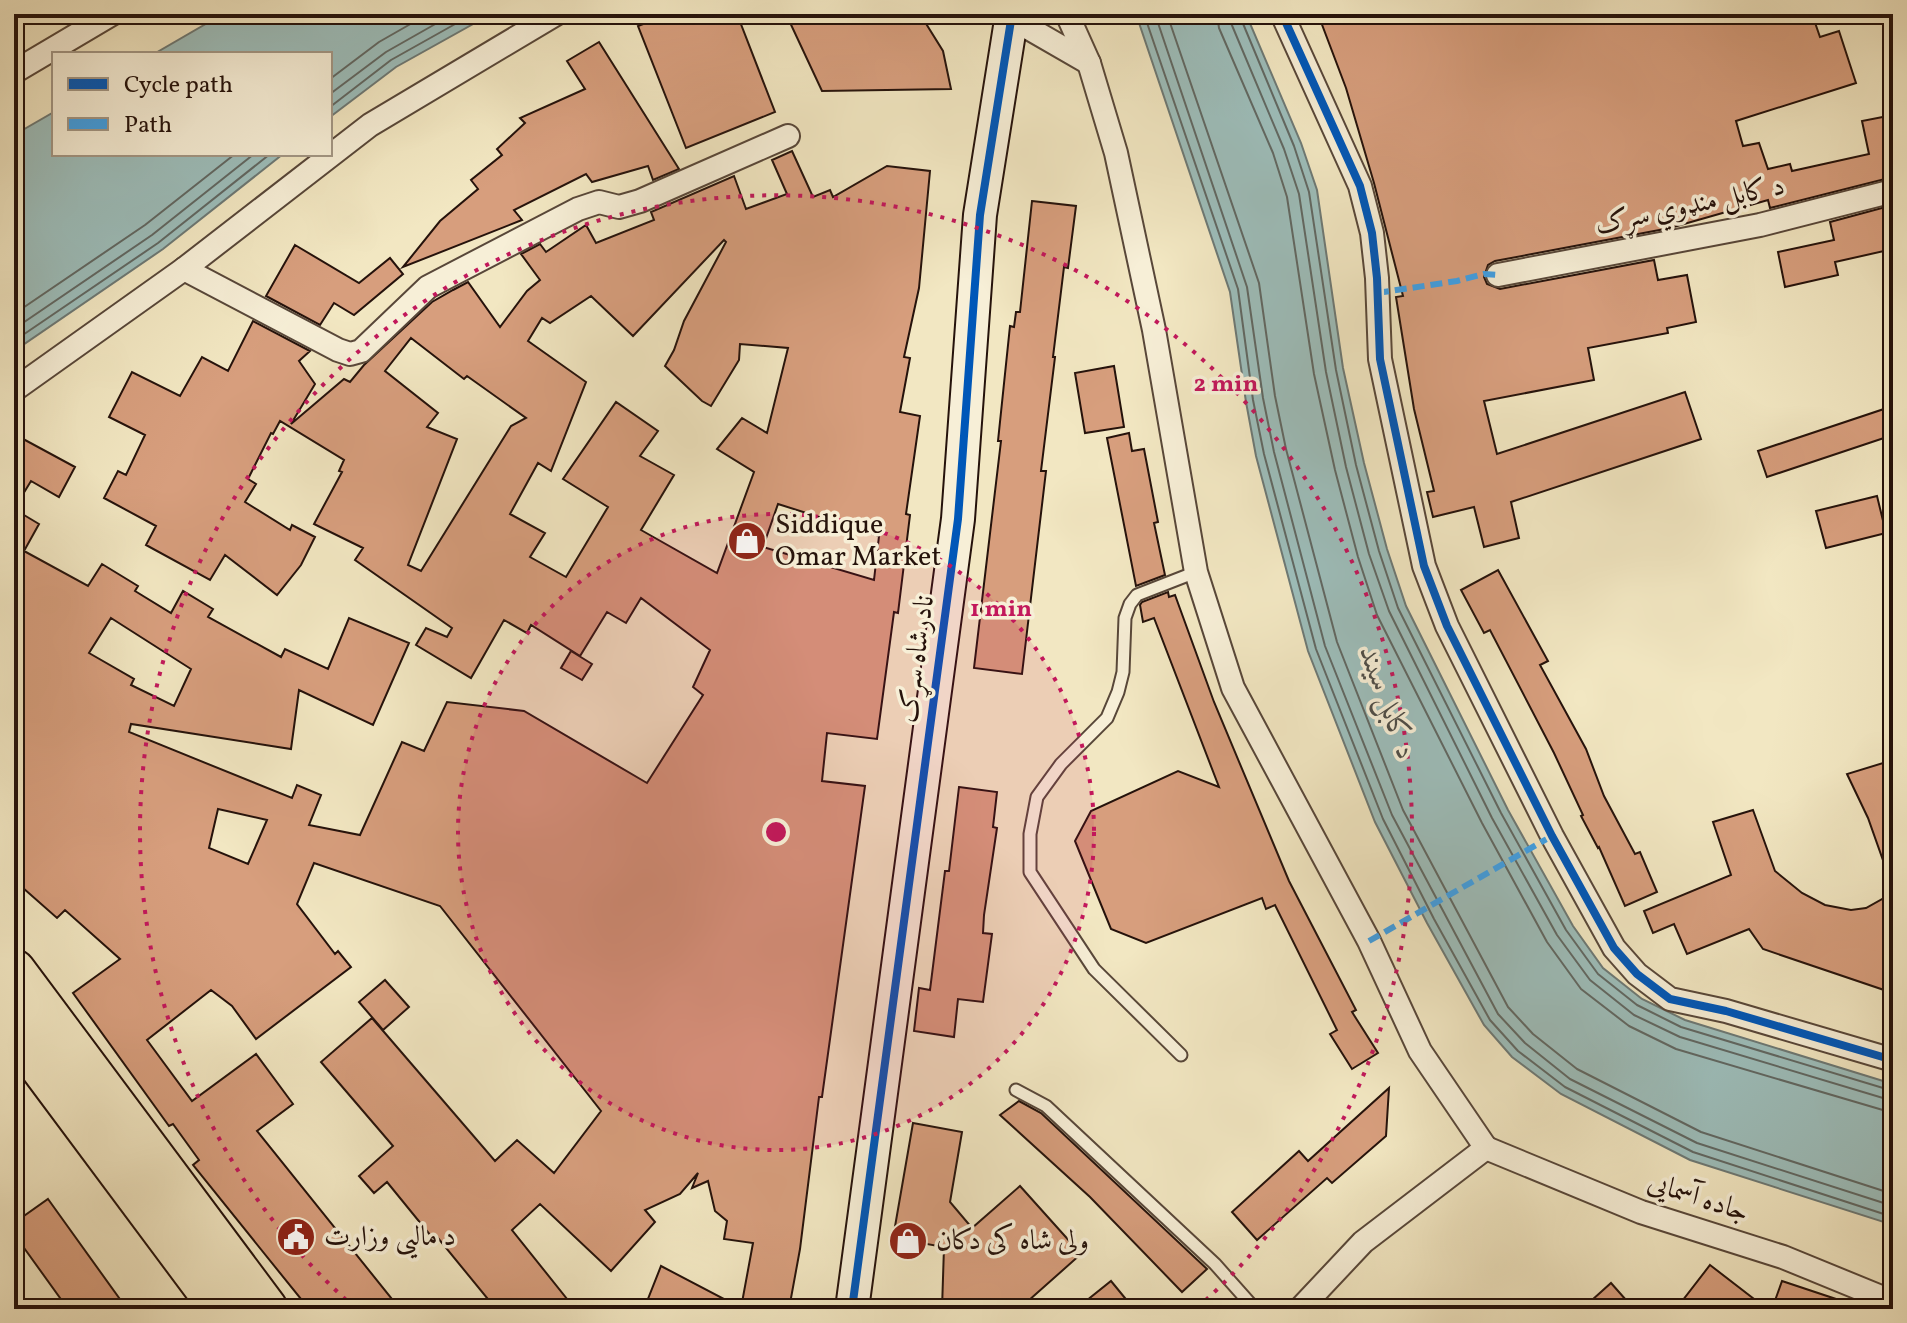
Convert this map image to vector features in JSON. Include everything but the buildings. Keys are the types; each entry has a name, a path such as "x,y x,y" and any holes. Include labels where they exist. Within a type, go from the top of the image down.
{"highway":[{"path":"14,971 266,1309"},
{"path":"14,1030 222,1309"}],"street":[{"path":"14,72 112,14"},
{"path":"332,154 370,125 556,14"},
{"path":"1067,14 1089,63 1116,153 1154,330 1196,572 1233,688 1369,941 1420,1051 1486,1148 1363,1242 1300,1309"},
{"path":"1282,14 1360,186 1377,278 1380,359 1424,566 1454,640 1552,836 1614,948 1637,974 1670,999 1726,1011 1893,1060"},
{"path":"1009,16 1089,63"},
{"name":"نادرشاه سړک","path":"852,1309 958,519 980,215 1002,87 1009,16"},
{"path":"184,269 350,354 361,351 428,287 578,209 599,202 619,207 640,201 788,136"},
{"path":"14,390 184,269 330,156"},
{"name":"د کابل منډوي سړک","path":"1498,275 1760,225 1893,191"},
{"name":"جاده آسمایی","path":"1486,1148 1641,1212 1783,1257 1893,1302"}],"lane":[{"path":"1181,1055 1094,969 1030,872 1030,834 1037,797 1061,764 1107,718 1123,672 1125,618 1130,604 1137,595 1196,572"},
{"path":"1016,1090 1046,1106 1215,1264 1255,1309"}],"water":[{"path":"223,14 491,14 396,67 332,115 332,52 157,52"},
{"name":"د کابل سيند","path":"1136,14 1246,14 1301,143 1317,190 1343,368 1364,463 1406,606 1508,810 1573,926 1603,968 1642,999 1685,1020 1893,1084 1893,1225 1690,1160 1561,1094 1512,1057 1484,1025 1375,822 1308,651 1256,456 1230,292"},
{"path":"52,113 52,156 280,156 163,249 14,351 14,135"}],"marked path":[{"path":"1377,293 1484,274 1498,275"},
{"path":"1369,941 1552,836"}],"cycle path":[{"path":"852,1309 958,519 980,215 1012,14"},
{"path":"1282,14 1360,186 1372,233 1380,359 1424,566 1447,626 1552,836 1614,948 1637,974 1670,999 1726,1011 1893,1060"}],"place":[{"name":"Siddique Omar Market","path":"747,541"},
{"name":"د مالیی وزارت","path":"296,1237"},
{"name":"ولی شاہ کی دکان","path":"908,1241"}]}
